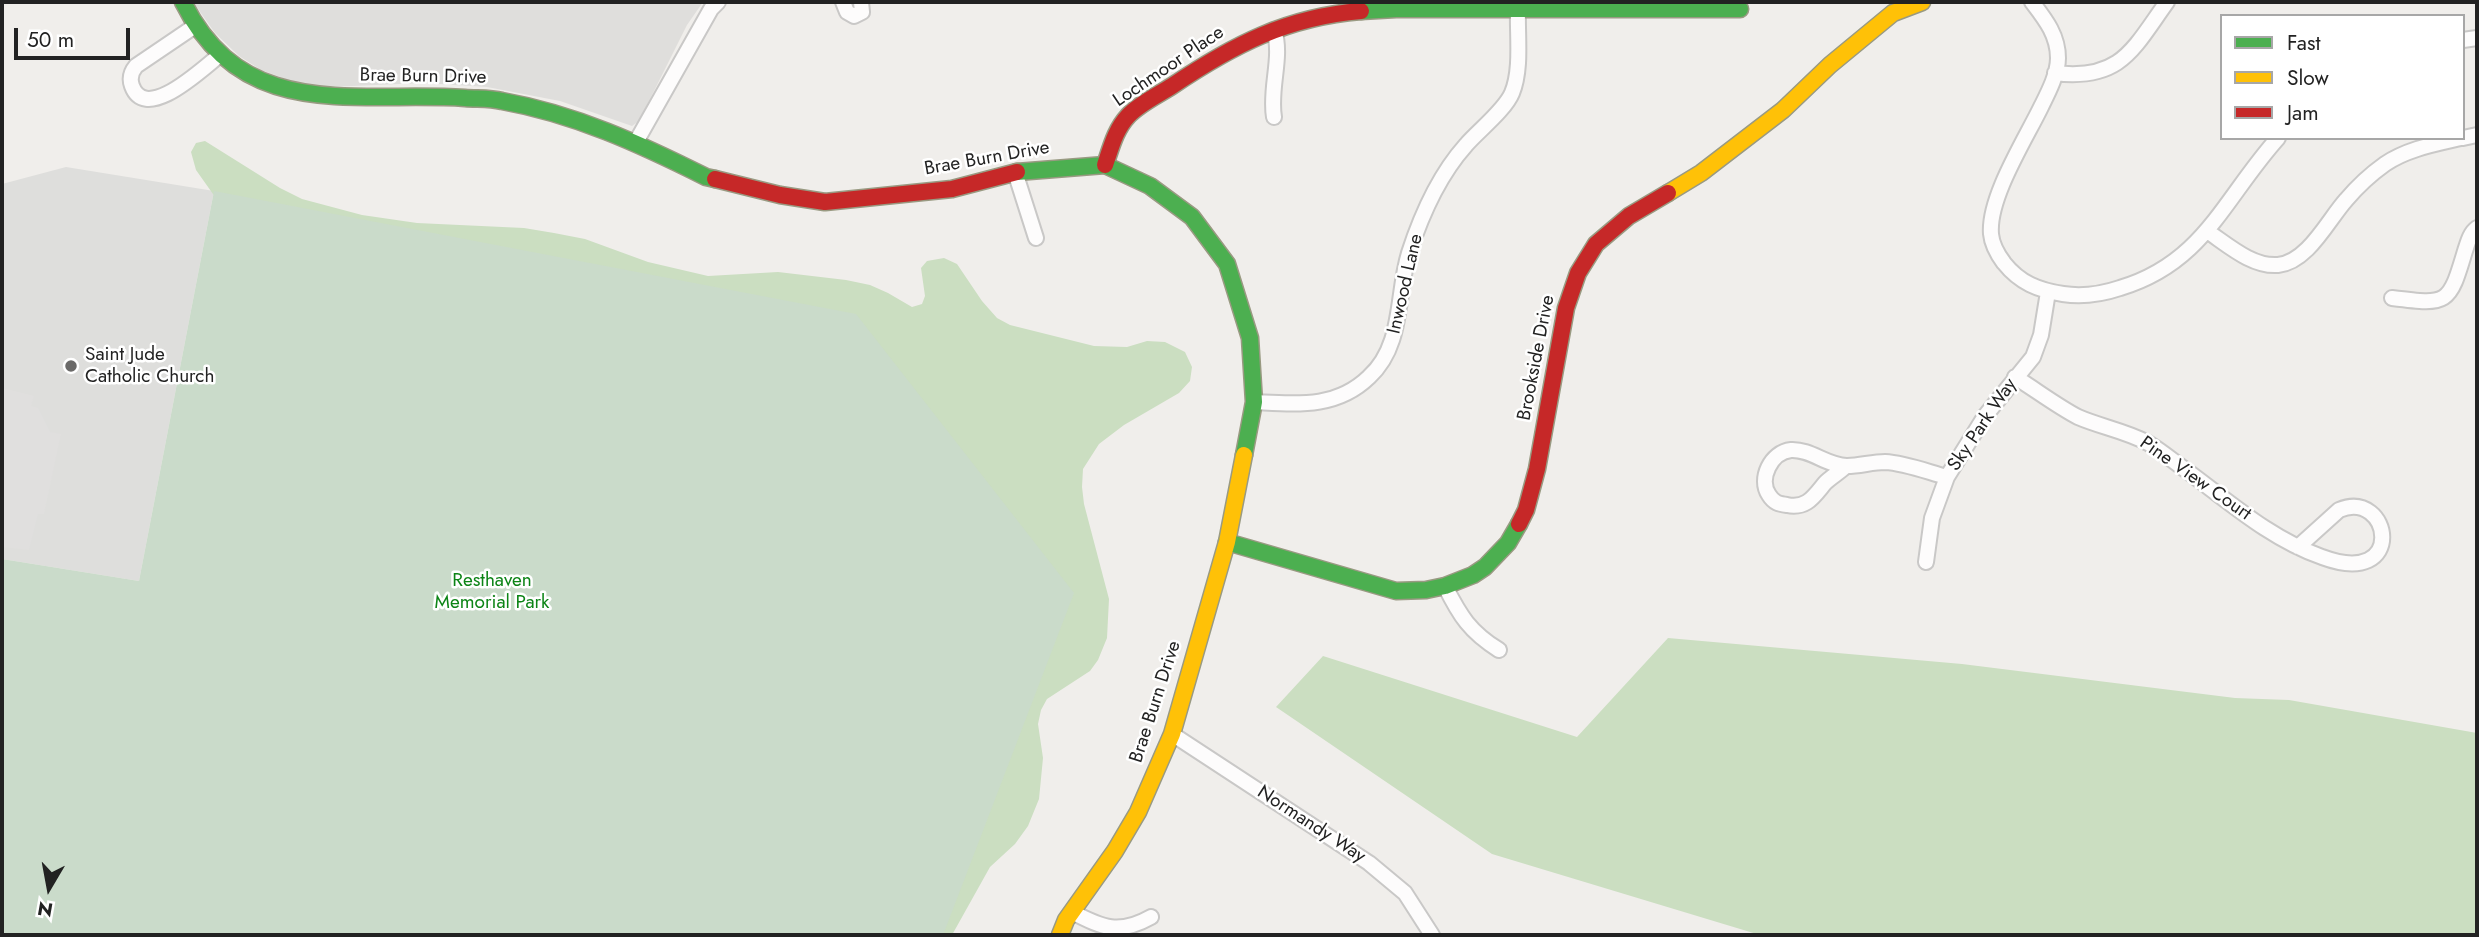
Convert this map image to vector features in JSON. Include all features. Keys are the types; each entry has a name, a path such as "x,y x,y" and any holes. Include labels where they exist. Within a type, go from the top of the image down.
{"street":[{"name":"Brae Burn Drive","path":"183,2 195,26 220,55 253,77 298,93 344,97 423,95 500,100 571,117 636,142 706,177 780,195 825,202 952,189 1014,172 1105,164 1150,186 1192,217 1227,264 1250,338 1254,402 1227,542 1172,734 1138,812 1115,851 1072,912 1060,935"},
{"path":"636,142 711,9 718,2"},
{"path":"843,2 847,12 854,16 862,12 861,2"},
{"name":"Brookside Drive","path":"1227,542 1396,591 1445,586 1485,567 1503,549 1518,526 1531,492 1566,307 1578,273 1596,244 1629,216 1701,173 1783,110 1830,65 1894,13 1922,2"},
{"path":"2032,2 2053,30 2058,59 2052,86 2003,182 1991,233 2001,258 2013,274 2034,288 2048,292 2089,295 2137,283 2179,259 2207,231 2276,140"},
{"path":"2055,73 2087,74 2113,67 2127,55 2167,2"},
{"name":"Lochmoor Place","path":"1105,164 1116,133 1129,115 1244,41 1295,21 1352,11 1462,8 1740,9"},
{"name":"Inwood Lane","path":"1254,402 1323,402 1356,388 1380,366 1394,338 1409,254 1433,197 1458,155 1512,94 1516,76 1518,9"},
{"path":"195,26 131,71 130,77 135,91 148,99 161,98 220,55"},
{"path":"1274,30 1278,41 1272,100 1274,117"},
{"path":"2207,231 2255,261 2273,265 2287,263 2310,247 2347,198 2386,163 2409,152 2454,140"},
{"path":"1014,172 1036,238"},
{"path":"2392,298 2427,302 2443,298 2456,284 2471,234 2477,228"},
{"name":"Sky Park Way","path":"1926,562 1932,518 1947,477 1985,416 2033,357 2041,335 2048,292"},
{"name":"Pine View Court","path":"2015,377 2079,417 2148,443 2250,518 2298,547 2327,559 2360,564 2373,558 2379,551 2383,532 2380,523 2371,513 2364,509 2346,507 2339,510 2298,547"},
{"path":"1846,466 1825,484 1818,495 1805,504 1794,507 1776,503 1767,493 1766,477 1770,463 1777,454 1787,450 1811,454 1846,466 1888,462 1947,477"},
{"path":"1445,586 1468,627 1479,638 1499,650"},
{"name":"Normandy Way","path":"1172,734 1368,863 1405,893 1432,935"},
{"path":"1072,912 1099,926 1112,928 1132,926 1151,917"}],"shaded area":[{"path":"193,2 703,2 687,25 639,121 632,126 560,101 487,87 423,83 329,87 296,83 261,70 239,56 215,33"},
{"path":"66,167 214,191 139,581 2,559 2,184"},
{"path":"2,388 34,396 31,406 38,408 50,432 61,434 44,514 38,514 29,550 2,547"}],"green space":[{"name":"Resthaven Memorial Park","path":"205,141 302,199 362,215 417,223 524,228 554,233 585,239 648,262 708,276 778,272 846,280 870,285 912,307 922,304 925,296 921,268 927,261 944,258 957,264 982,301 997,318 1010,325 1094,346 1127,347 1147,341 1165,342 1185,352 1192,367 1190,381 1179,393 1124,425 1099,444 1083,469 1084,504 1109,599 1107,638 1090,671 1047,699 1041,710 1038,724 1043,758 1039,799 1028,826 1015,844 990,867 952,935 901,935 291,583 143,598 225,211 196,170 191,152 196,143"},
{"name":"Resthaven Memorial Park","path":"214,191 856,314 1074,593 943,935 2,935 2,559 139,581"},
{"path":"1668,638 1962,664 2235,698 2289,700 2477,733 2477,935 1760,935 1492,854 1276,707 1323,656 1577,737"}],"traffic: fast":[{"path":"183,2 208,41 237,67 270,84 305,93 343,96 497,100 581,122 715,179"},
{"path":"1361,11 1740,9"},
{"path":"1017,172 1105,165 1150,186 1192,217 1227,264 1250,338 1254,402 1244,455"},
{"path":"1227,542 1396,591 1426,590 1445,586 1485,567 1508,543 1519,524"}],"traffic: slow":[{"path":"1668,193 1701,173 1783,110 1830,65 1893,13 1922,2"},
{"path":"1060,935 1066,920 1115,851 1138,812 1172,734 1227,542 1244,455"}],"traffic: jam":[{"path":"1105,165 1117,133 1132,112 1217,58 1262,35 1309,19 1361,11"},
{"path":"715,179 780,195 825,202 952,189 1017,172"},
{"path":"1519,524 1526,510 1537,469 1566,308 1578,273 1596,244 1629,216 1668,193"}],"place":[{"name":"Saint Jude Catholic Church","path":"71,366"}]}
